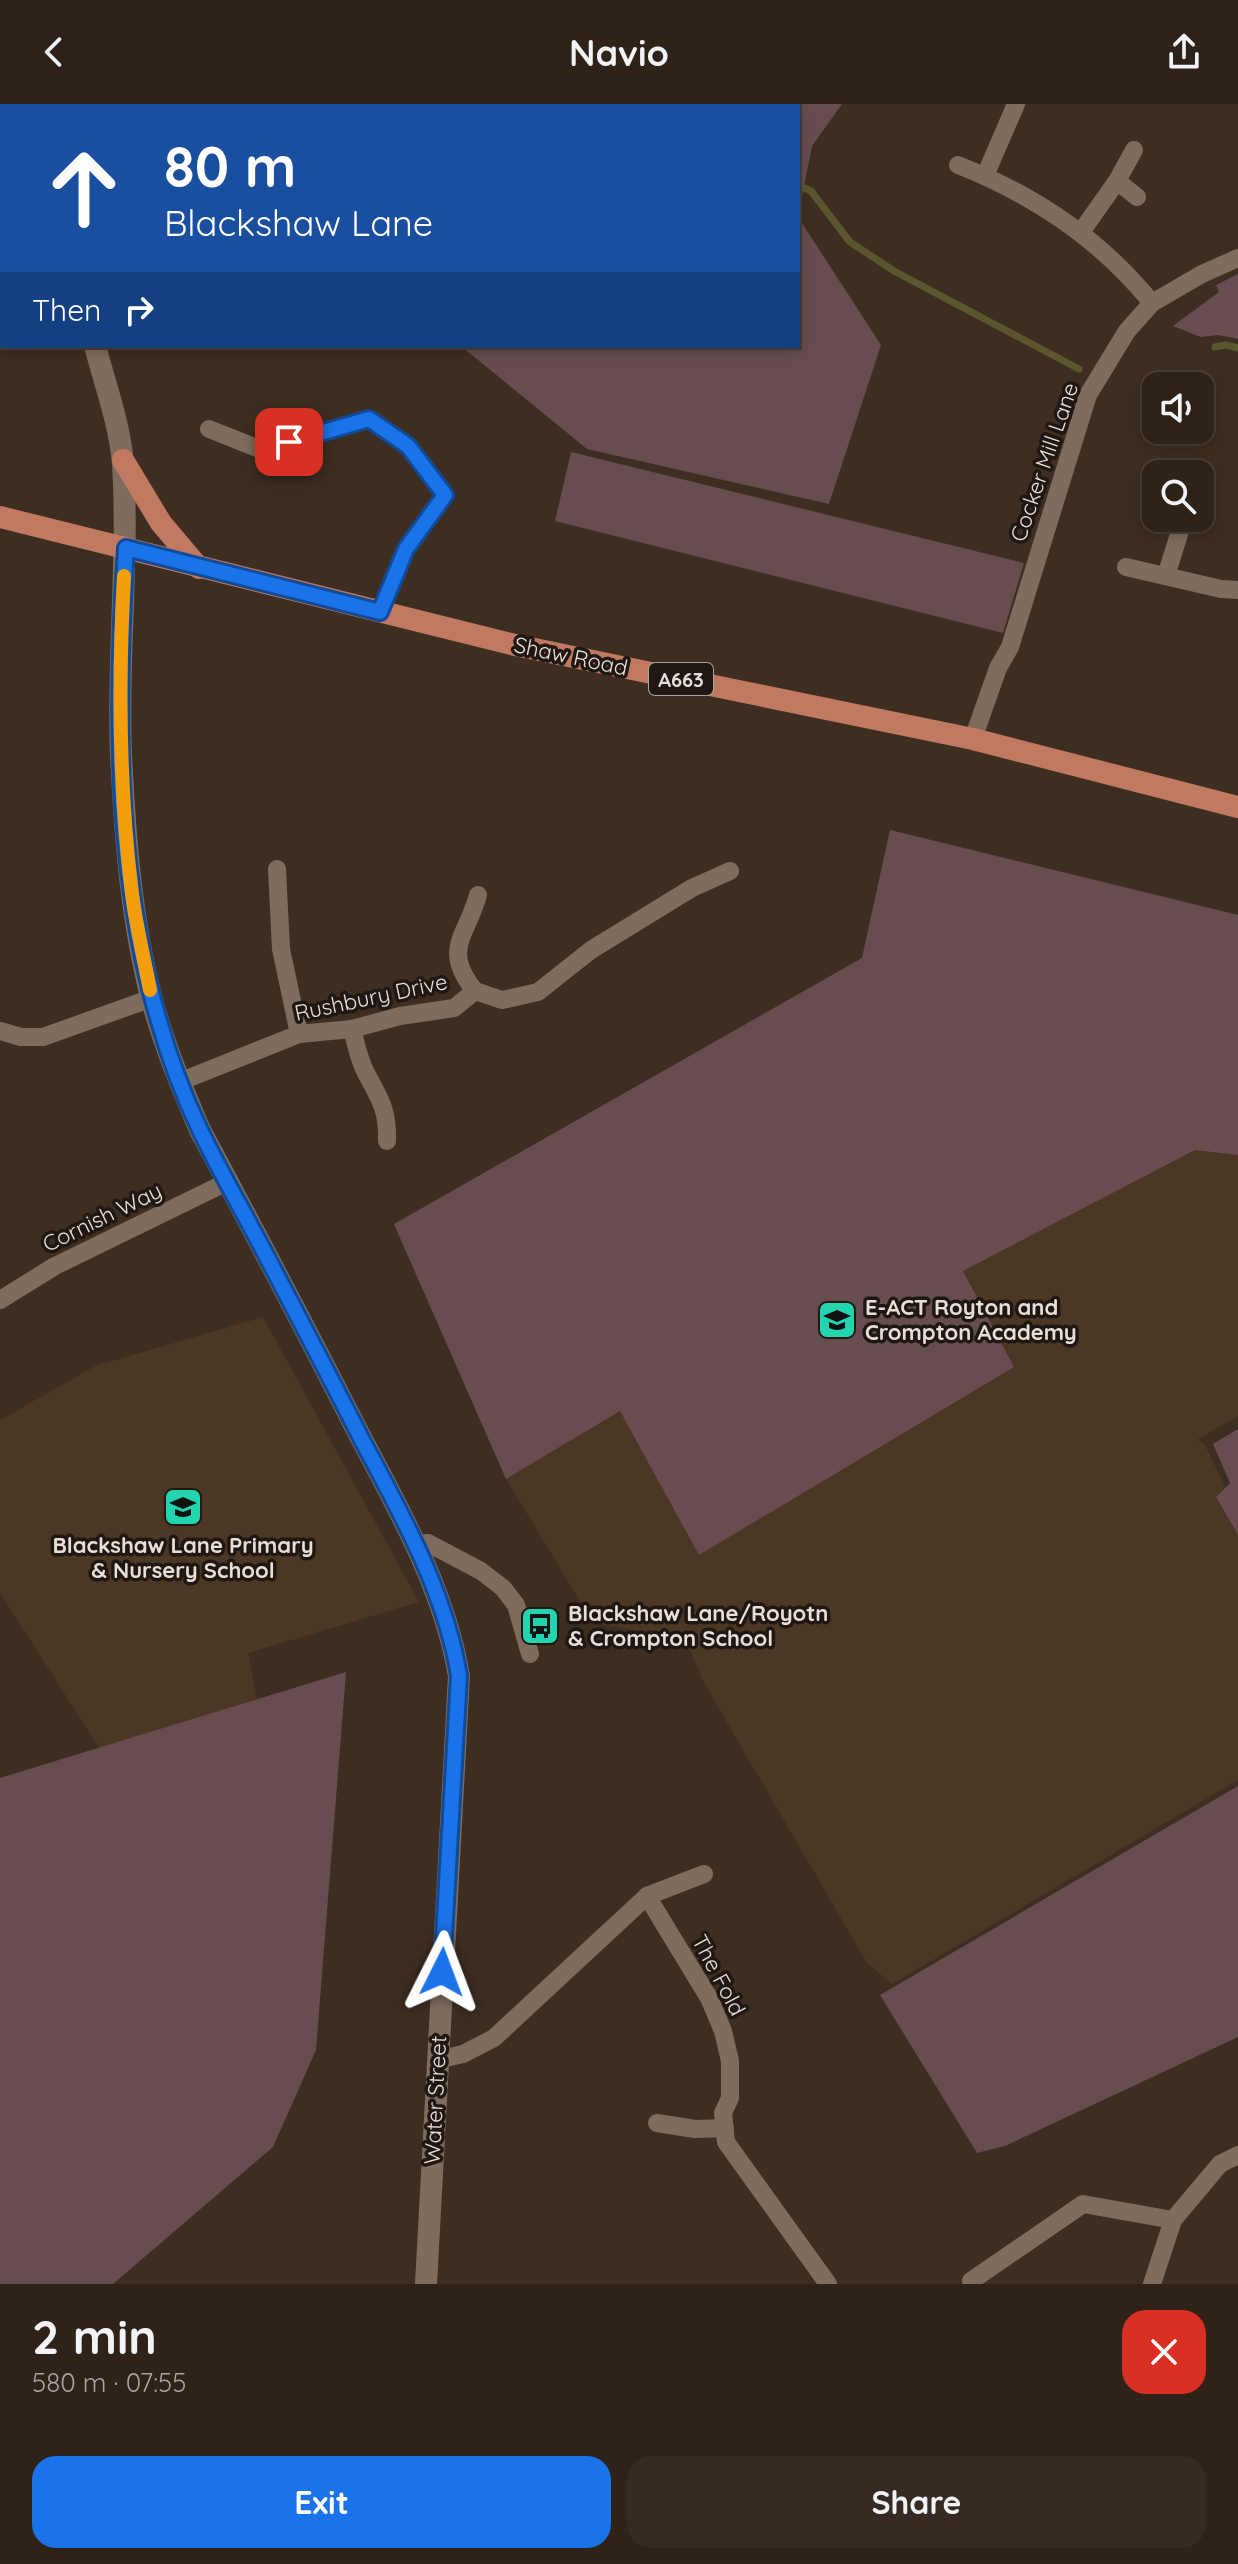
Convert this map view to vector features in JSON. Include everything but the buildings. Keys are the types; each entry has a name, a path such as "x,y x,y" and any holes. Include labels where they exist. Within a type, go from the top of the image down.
{"main road":[{"path":"123,460 161,523 199,568"},
{"name":"Shaw Road","path":"0,517 515,645 973,739 1238,807"}],"street":[{"path":"985,176 1016,104"},
{"path":"1081,232 1117,181 1134,150"},
{"path":"958,165 1037,203 1081,232 1127,272 1152,303"},
{"path":"1117,181 1137,197"},
{"name":"Cocker Mill Lane","path":"973,739 998,668 1010,647 1088,395 1127,331 1152,303 1202,274 1238,258"},
{"name":"Water Street","path":"95,348 123,460 126,548 120,633 121,753 132,895 152,998 179,1082 200,1130 415,1545 447,1625 459,1676 426,2284"},
{"path":"209,429 262,450 369,419 408,446 445,495 406,549 380,612"},
{"path":"1166,576 1180,532"},
{"path":"1126,567 1221,589 1238,590"},
{"path":"277,869 281,949 299,1034"},
{"name":"Rushbury Drive","path":"179,1082 299,1034 352,1029 400,1016 454,1008 475,991 502,1000 538,992 591,950 692,888 730,871"},
{"path":"475,991 462,971 457,944 470,921 478,895"},
{"path":"0,1031 21,1037 43,1037 152,998"},
{"path":"352,1029 365,1071 387,1115 387,1141"},
{"name":"Cornish Way","path":"0,1300 55,1266 227,1182"},
{"path":"415,1545 428,1543 481,1571 503,1588 516,1605 530,1654"},
{"path":"437,2060 463,2054 494,2038 647,1896 704,1874"},
{"name":"The Fold","path":"647,1896 709,1998 723,2031 730,2061 730,2098 723,2113 726,2135"},
{"path":"657,2123 726,2135 828,2284"},
{"path":"1152,2284 1173,2220 1220,2164 1238,2155"},
{"path":"971,2281 1083,2204 1173,2220"}],"shaded area":[{"path":"800,104 842,104 812,146 800,206"},
{"path":"800,220 881,345 829,504 587,449 463,348 800,348"},
{"path":"1238,274 1238,339 1218,335 1201,337 1173,326 1219,292 1216,285"},
{"path":"571,452 1024,563 1003,633 555,521"},
{"name":"E-ACT Royton and Crompton Academy","path":"890,830 1238,915 1238,1416 1197,1440 1204,1443 1225,1486 1216,1498 1238,1535 1238,1780 892,1984 867,1963 703,1681 686,1639 593,1623 506,1479 394,1225 862,958"},
{"path":"890,830 1238,915 1238,1155 1195,1150 963,1271 1014,1367 699,1555 620,1411 506,1479 394,1224 862,958"},
{"name":"Blackshaw Lane Primary & Nursery School","path":"263,1317 419,1602 248,1653 257,1699 100,1749 0,1593 0,1420 95,1366"},
{"path":"1238,1429 1238,1535 1216,1497 1230,1483 1213,1444"},
{"path":"346,1672 316,2050 273,2147 113,2284 0,2284 0,1778"},
{"path":"1238,1786 1238,2037 1005,2146 977,2153 880,1995"}],"waterway":[{"path":"800,186 811,191 850,242 894,271 1079,369"},
{"path":"1215,347 1226,345 1238,348"}],"slow traffic":[{"path":"124,576 120,633 121,753 132,895 150,990"}],"place":[{"name":"E-ACT Royton and Crompton Academy","path":"837,1320"},
{"name":"Blackshaw Lane Primary & Nursery School","path":"183,1507"},
{"name":"Blackshaw Lane/Royotn & Crompton School","path":"540,1626"}],"route":[{"path":"289,442 369,419 408,446 445,495 406,549 380,612 126,548 120,633 121,753 132,895 152,998 179,1082 200,1130 382,1477 431,1582 455,1649 459,1676 442,1972"}]}
